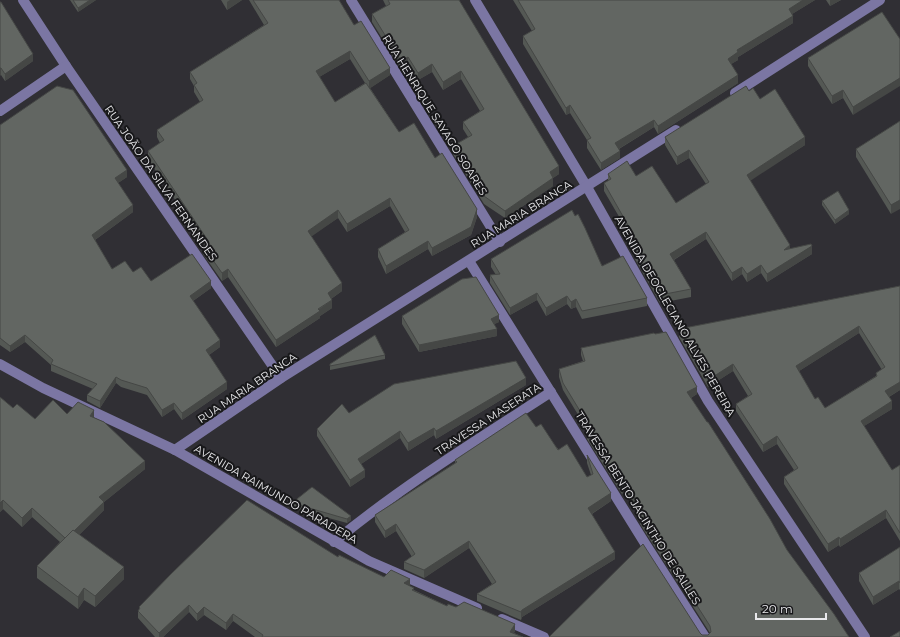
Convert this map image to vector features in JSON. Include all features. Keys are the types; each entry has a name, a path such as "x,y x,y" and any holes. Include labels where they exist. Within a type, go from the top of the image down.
{"street":[{"name":"RUA JOÃO DA SILVA FERNANDES","path":"23,0 66,66 281,378"},
{"name":"RUA HENRIQUE SAYAGO SOARES","path":"351,0 500,242"},
{"name":"AVENIDA DEOCLECIANO ALVES PEREIRA","path":"475,0 587,187 708,401 865,637"},
{"path":"727,98 880,0"},
{"path":"0,111 66,66"},
{"name":"RUA MARIA BRANCA","path":"175,450 281,378 500,242 687,123"},
{"name":"TRAVESSA MASERATA","path":"334,542 365,516 551,392 469,261"},
{"name":"AVENIDA RAIMUNDO PARADERA","path":"0,364 43,388 175,450 369,561 544,637"},
{"name":"TRAVESSA BENTO JACINTHO DE SALLES","path":"551,392 642,539 706,637"}],"building":[{"path":"73,0 90,0 78,8"},
{"path":"253,0 339,0 354,25 361,21 390,68 369,81 350,51 316,71 335,102 366,83 399,132 414,123 435,158 442,153 477,209 471,227 432,248 428,241 386,266 378,249 409,230 390,198 347,224 338,210 308,231 342,283 328,293 332,300 318,309 320,311 276,340 228,269 222,273 203,246 209,242 148,151 164,140 157,130 203,100 194,85 197,83 190,72 268,23"},
{"path":"388,0 459,0 559,166 550,172 553,178 505,211 484,196 453,146 472,135 463,122 484,109 461,71 443,82 432,64 418,73 408,57 401,61 372,14 390,4"},
{"path":"518,0 803,0 789,9 793,16 737,50 738,52 728,59 738,75 658,126 654,120 615,143 620,151 601,163 587,140 591,138 570,105 566,108 523,36 535,29"},
{"path":"0,2 33,54 5,74 0,68"},
{"path":"882,12 900,39 900,78 853,107 843,90 832,96 808,58"},
{"path":"57,86 73,90 127,170 115,178 133,205 92,235 112,269 125,261 133,272 141,267 151,281 192,254 211,281 190,296 220,340 206,350 227,382 182,413 174,403 162,410 147,388 116,377 100,401 87,395 97,384 51,364 53,360 25,335 10,346 0,338 0,125"},
{"path":"746,86 749,91 753,88 760,99 775,89 805,137 747,175 790,245 784,250 811,244 812,246 767,274 761,265 747,274 742,267 732,273 706,232 670,254 691,289 660,295 635,251 641,248 604,183 611,179 608,174 627,161 636,176 652,166 676,203 709,182 689,150 677,157 665,137"},
{"path":"900,121 900,200 891,205 856,149"},
{"path":"838,191 849,210 835,220 822,201"},
{"path":"572,210 575,216 578,214 602,266 623,256 647,298 582,311 576,299 571,302 567,296 546,308 537,293 510,308 490,275 500,274 491,259"},
{"path":"476,277 499,315 491,319 497,329 419,345 402,316 462,279"},
{"path":"900,286 900,382 885,391 892,401 861,421 892,470 900,465 900,533 886,510 840,539 839,537 828,544 784,477 798,468 777,436 763,445 736,404 752,394 733,364 708,380 679,329","holes":["859,326 885,367 876,373 877,376 825,408 818,397 815,399 796,366"]},
{"path":"666,332 697,387 687,392 770,519 787,550 849,637 549,637 643,544 700,633 702,635 708,635 711,632 710,626 640,516 645,513 625,484 622,486 587,431 591,429 563,383 559,369 585,361 581,348 654,333"},
{"path":"375,335 385,355 330,366 330,364"},
{"path":"516,361 526,378 436,431 434,428 408,443 400,431 358,459 365,470 350,480 317,429 342,404 349,413 394,384"},
{"path":"0,397 13,408 17,404 35,419 53,400 67,414 78,402 94,410 90,416 104,422 145,461 99,497 104,502 65,538 32,508 22,518 3,500 0,503"},
{"path":"526,413 536,427 541,424 558,450 567,444 587,477 593,474 587,455 611,493 588,508 615,552 521,612 477,594 496,582 469,541 424,570 404,562 415,554 396,524 385,531 375,515 457,462 455,460"},
{"path":"312,487 351,516 347,519 292,503"},
{"path":"247,500 338,557 339,555 384,577 391,570 410,579 404,583 414,588 412,590 447,606 448,604 456,607 464,602 515,624 510,632 523,637 262,637 263,635 233,614 226,623 204,607 197,614 189,605 159,633 138,611 140,608 139,607"},
{"path":"73,530 124,567 95,596 84,588 78,597 37,566"},
{"path":"900,547 900,583 899,581 873,597 859,573"},
{"path":"900,631 900,637 890,637"}]}
